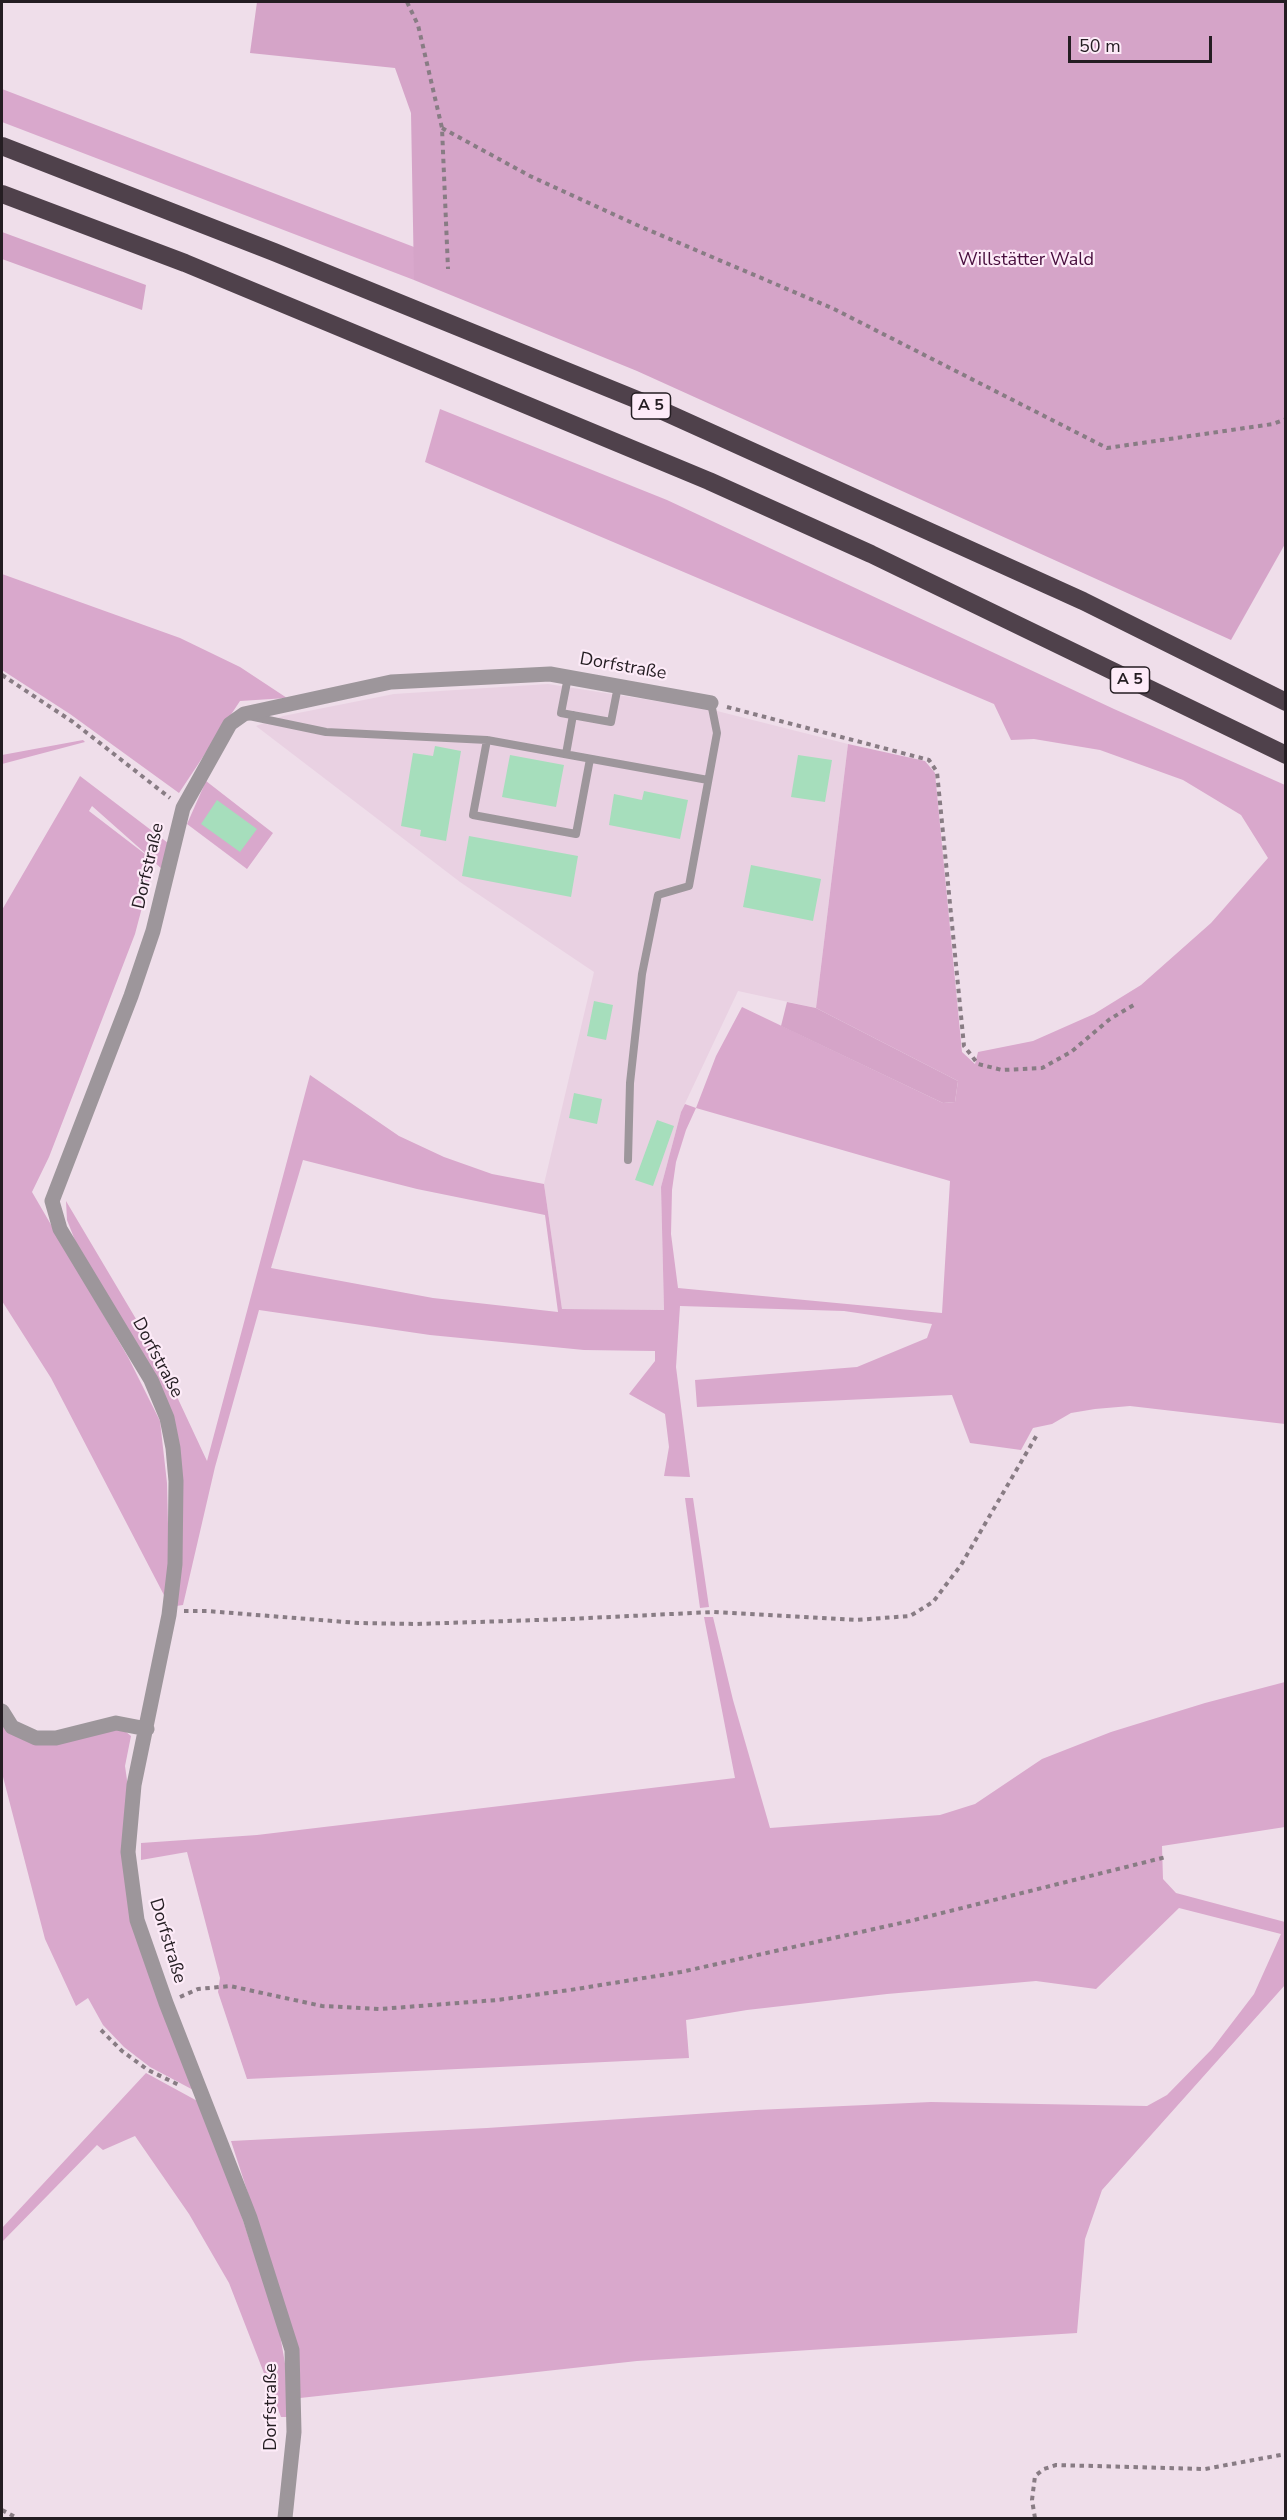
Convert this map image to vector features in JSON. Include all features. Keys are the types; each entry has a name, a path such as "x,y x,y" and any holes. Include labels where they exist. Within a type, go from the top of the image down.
{"highway":[{"name":"A 5","path":"2,146 264,248 645,403 1083,601 1286,702"},
{"name":"A 5","path":"2,194 185,263 709,481 881,559 1286,755"}],"street":[{"name":"Dorfstraße","path":"285,2518 294,2432 292,2350 250,2218 166,2003 137,1920 128,1852 134,1785 169,1615 175,1564 176,1481 173,1448 167,1418 152,1380 60,1229 52,1201 131,996 153,931 183,808 230,724 244,714 391,682 550,674 711,703"},
{"path":"2,1711 12,1727 36,1738 57,1738 116,1723 147,1729"}],"lane":[{"path":"568,677 561,714 611,722 618,686"},
{"path":"628,1160 630,1083 642,974 658,894 689,886 717,733 711,703"},
{"path":"244,714 326,732 487,740 708,780"},
{"path":"566,754 573,715"},
{"path":"487,740 473,815 576,834 590,759"}],"path":[{"path":"406,2 418,25 442,128 448,269"},
{"path":"442,128 530,176 637,225 834,309 1107,448 1273,424 1286,419"},
{"path":"2,675 73,722 183,808"},
{"path":"711,703 929,760 937,772 964,1046 978,1064 1002,1070 1041,1068 1071,1052 1110,1019 1137,1003"},
{"path":"188,1610 358,1623 416,1624 568,1620 713,1612 856,1620 910,1616 933,1602 961,1565 1038,1433"},
{"path":"166,2003 198,1989 230,1986 321,2006 380,2009 474,2002 570,1990 681,1972 910,1921 1166,1857"},
{"path":"101,2030 122,2051 148,2070 203,2097"},
{"path":"1035,2518 1032,2500 1035,2476 1044,2469 1056,2465 1205,2469 1286,2454"},
{"path":"2,2510 17,2518"}],"shaded area":[{"path":"2,89 414,247 414,280 2,122"},
{"path":"440,409 667,500 1114,709 1285,785 1285,1424 1130,1406 1095,1409 1071,1413 1052,1424 1033,1428 1021,1450 970,1443 952,1395 697,1407 695,1380 857,1367 927,1338 932,1324 844,1311 680,1306 676,1367 690,1477 664,1476 669,1447 665,1414 629,1394 655,1361 655,1351 584,1350 430,1335 259,1310 215,1467 183,1605 176,1606 180,1446 76,1243 67,1220 66,1201 158,1356 207,1461 310,1075 399,1136 444,1157 492,1174 544,1184 562,1309 664,1310 661,1187 681,1112 685,1104 696,1108 716,1056 742,1007 943,1103 955,1102 958,1081 816,1008 848,744 925,761 935,773 962,1052 975,1064 978,1052 1033,1041 1094,1014 1141,985 1211,923 1268,858 1241,815 1183,780 1100,750 1034,739 1011,740 994,704 425,462","holes":["696,1108 950,1181 942,1313 678,1288 671,1234 672,1190 676,1162","303,1160 417,1189 545,1215 558,1312 433,1298 271,1268"]},
{"path":"2,574 180,638 240,667 287,698 240,701 179,793 70,714 2,670"},
{"path":"548,684 713,710 848,744 816,1008 738,991 681,1112 661,1187 664,1310 562,1309 544,1184 594,972 460,882 256,726 283,716 394,694"},
{"path":"83,740 85,742 2,764 2,755"},
{"path":"80,776 168,843 162,869 154,862 135,934 49,1157 32,1192 128,1357 160,1421 167,1483 169,1565 165,1597 51,1378 2,1301 2,910","holes":["92,806 145,853 89,811"]},
{"path":"206,781 273,833 247,869 187,824"},
{"path":"685,1498 693,1498 709,1607 700,1608"},
{"path":"704,1617 713,1617 733,1700 770,1828 940,1815 975,1804 1042,1759 1111,1732 1205,1703 1285,1682 1285,1827 1162,1846 1163,1879 1176,1893 1285,1922 1285,1985 1102,2190 1085,2239 1077,2333 637,2361 300,2398 282,2298 231,2141 931,2102 1147,2106 1167,2095 1212,2049 1254,1994 1281,1934 1179,1908 1096,1989 1036,1981 887,1994 747,2010 686,2020 689,2058 247,2079 218,1992 220,1978 187,1852 141,1860 141,1843 257,1835 735,1778"},
{"path":"2,1718 30,1740 113,1729 125,1731 131,1736 125,1766 128,1787 125,1877 197,2092 150,2067 124,2047 103,2025 88,1998 76,2006 45,1939 2,1773"},
{"path":"146,2073 201,2103 219,2148 279,2329 287,2375 289,2417 281,2417 229,2283 189,2214 135,2136 103,2150 97,2145 2,2242 2,2228"}],"green space":[{"name":"Willstätter Wald","path":"257,2 1285,2 1285,544 1231,640 637,371 414,280 411,113 395,68 250,53"},
{"path":"2,232 146,285 142,310 2,259"},
{"path":"787,1002 816,1008 958,1081 955,1102 943,1103 781,1026"}],"building":[{"path":"435,746 461,751 446,841 420,836 421,830 401,826 413,753 433,756"},
{"path":"510,755 564,765 556,807 502,797"},
{"path":"798,755 832,760 825,802 791,797"},
{"path":"644,791 688,800 680,839 609,825 614,794 642,800"},
{"path":"217,800 257,829 240,852 201,824"},
{"path":"469,836 578,856 571,897 462,876"},
{"path":"751,865 821,879 813,921 743,907"},
{"path":"594,1001 613,1005 606,1040 587,1036"},
{"path":"574,1093 602,1099 597,1124 569,1118"},
{"path":"657,1120 674,1126 653,1186 635,1180"}]}
